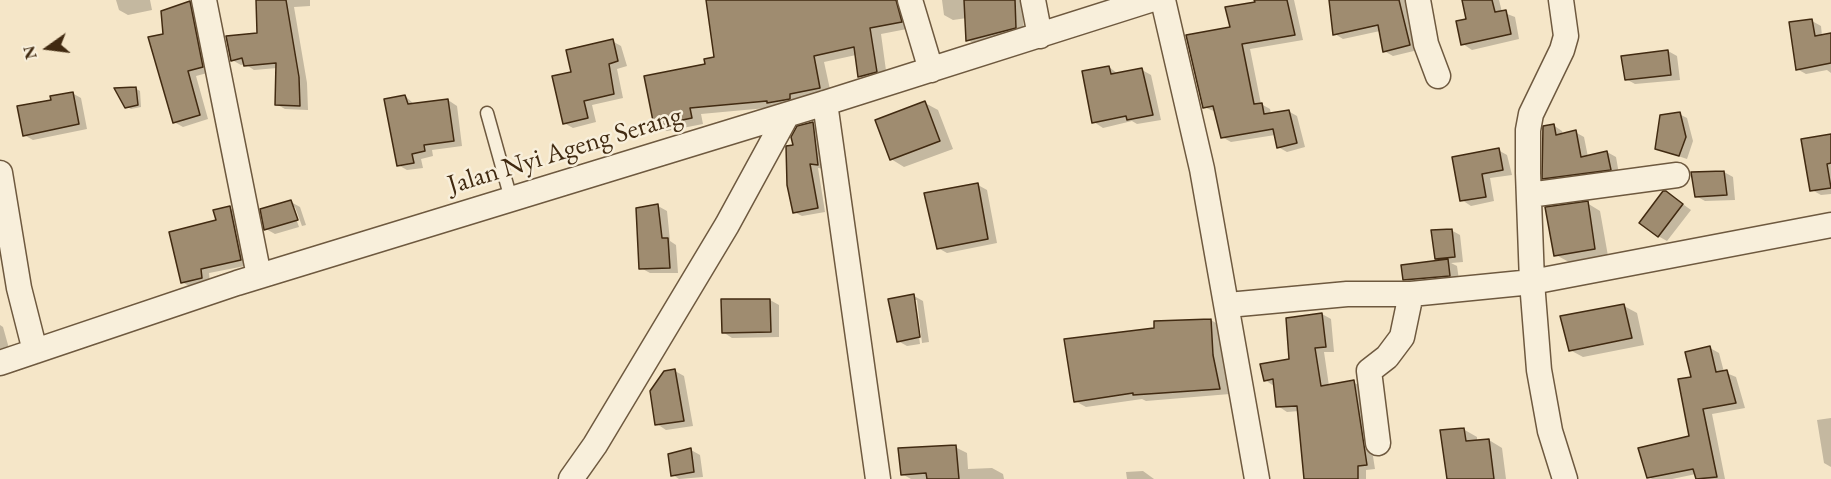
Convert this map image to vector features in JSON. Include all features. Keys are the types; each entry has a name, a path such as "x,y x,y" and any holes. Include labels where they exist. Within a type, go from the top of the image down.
{"street":[{"path":"204,0 260,276"},
{"path":"910,0 931,70"},
{"path":"1033,0 1040,36"},
{"name":"Jalan Nyi Ageng Serang","path":"0,363 260,276 787,115 1150,0"},
{"path":"1163,0 1202,169 1228,305 1257,479"},
{"path":"1418,0 1426,44 1438,76"},
{"path":"1561,0 1566,36 1562,50 1532,114 1528,130 1532,282 1539,370 1550,431 1565,479"},
{"path":"825,103 878,479"},
{"path":"571,479 595,445 727,225 787,115"},
{"path":"0,173 19,288 35,351"},
{"path":"1529,195 1677,174"},
{"path":"1228,305 1347,294 1411,294 1532,282 1831,225"},
{"path":"1378,442 1369,371 1388,357 1402,337 1411,294"}],"lane":[{"path":"487,113 511,199"}],"building":[{"path":"256,0 286,0 299,77 300,106 275,105 276,63 244,66 242,58 231,61 226,36 257,33"},
{"path":"706,0 896,0 902,22 870,28 877,72 858,77 854,47 814,56 820,88 790,94 790,99 767,103 767,101 690,108 692,118 654,126 644,76 705,64 704,59 714,57"},
{"path":"964,0 1015,0 1016,28 966,41"},
{"path":"1254,0 1287,0 1295,35 1242,44 1254,104 1262,103 1264,114 1289,110 1297,143 1277,148 1273,129 1221,138 1213,106 1203,108 1186,35 1230,27 1225,7 1255,2"},
{"path":"1329,0 1399,0 1410,45 1383,52 1378,25 1333,35"},
{"path":"1462,0 1492,0 1495,12 1506,10 1511,34 1461,45 1456,21 1466,19"},
{"path":"190,1 203,67 188,71 200,115 173,123 148,37 163,34 161,11"},
{"path":"1812,19 1815,36 1831,33 1831,63 1796,70 1789,22"},
{"path":"613,39 618,61 609,64 614,94 584,101 588,118 563,124 552,76 571,72 566,50"},
{"path":"1668,50 1671,75 1625,80 1621,56"},
{"path":"1109,66 1111,74 1142,68 1153,115 1127,120 1126,116 1092,123 1082,71"},
{"path":"136,87 138,105 125,108 114,88"},
{"path":"73,92 79,124 23,136 17,106 51,100 50,96"},
{"path":"405,95 408,104 448,99 454,141 424,145 425,151 412,154 414,163 397,166 384,99"},
{"path":"925,101 940,141 890,160 875,120"},
{"path":"1680,112 1686,137 1679,156 1655,149 1660,115"},
{"path":"813,122 818,165 810,164 818,208 793,213 787,185 786,146 793,145 791,137 797,126"},
{"path":"1554,124 1556,135 1576,130 1581,157 1607,151 1611,170 1542,179 1543,126"},
{"path":"1831,134 1831,163 1827,164 1831,188 1810,191 1801,139"},
{"path":"1499,148 1503,170 1482,174 1486,197 1460,201 1452,157"},
{"path":"1724,171 1727,195 1695,197 1691,172"},
{"path":"978,183 988,239 937,249 924,193"},
{"path":"1663,191 1683,204 1658,237 1639,223"},
{"path":"291,200 298,220 264,230 260,209"},
{"path":"1588,201 1595,249 1554,256 1545,207"},
{"path":"658,204 662,238 668,238 670,268 639,269 636,208"},
{"path":"230,206 241,260 201,269 202,278 181,283 169,232 216,220 213,210"},
{"path":"1452,229 1455,257 1435,259 1431,230"},
{"path":"1448,259 1450,276 1403,280 1401,265"},
{"path":"914,294 920,337 897,342 888,299"},
{"path":"721,299 770,299 771,332 722,333"},
{"path":"1624,304 1632,338 1569,351 1560,316"},
{"path":"1322,313 1326,347 1315,348 1321,386 1354,380 1367,465 1358,466 1358,479 1304,479 1297,406 1276,407 1273,379 1264,381 1260,364 1289,359 1286,318"},
{"path":"1211,319 1213,355 1220,389 1133,395 1133,393 1074,402 1064,339 1154,328 1154,321"},
{"path":"1710,346 1716,372 1727,370 1736,403 1703,409 1717,477 1696,479 1693,469 1647,478 1638,448 1689,436 1678,379 1691,377 1685,352"},
{"path":"675,369 684,421 655,425 650,391 664,371"},
{"path":"1464,428 1466,441 1489,439 1494,479 1447,479 1440,430"},
{"path":"956,445 959,479 927,479 926,473 901,475 898,448"},
{"path":"691,448 694,472 671,476 668,454"}]}
